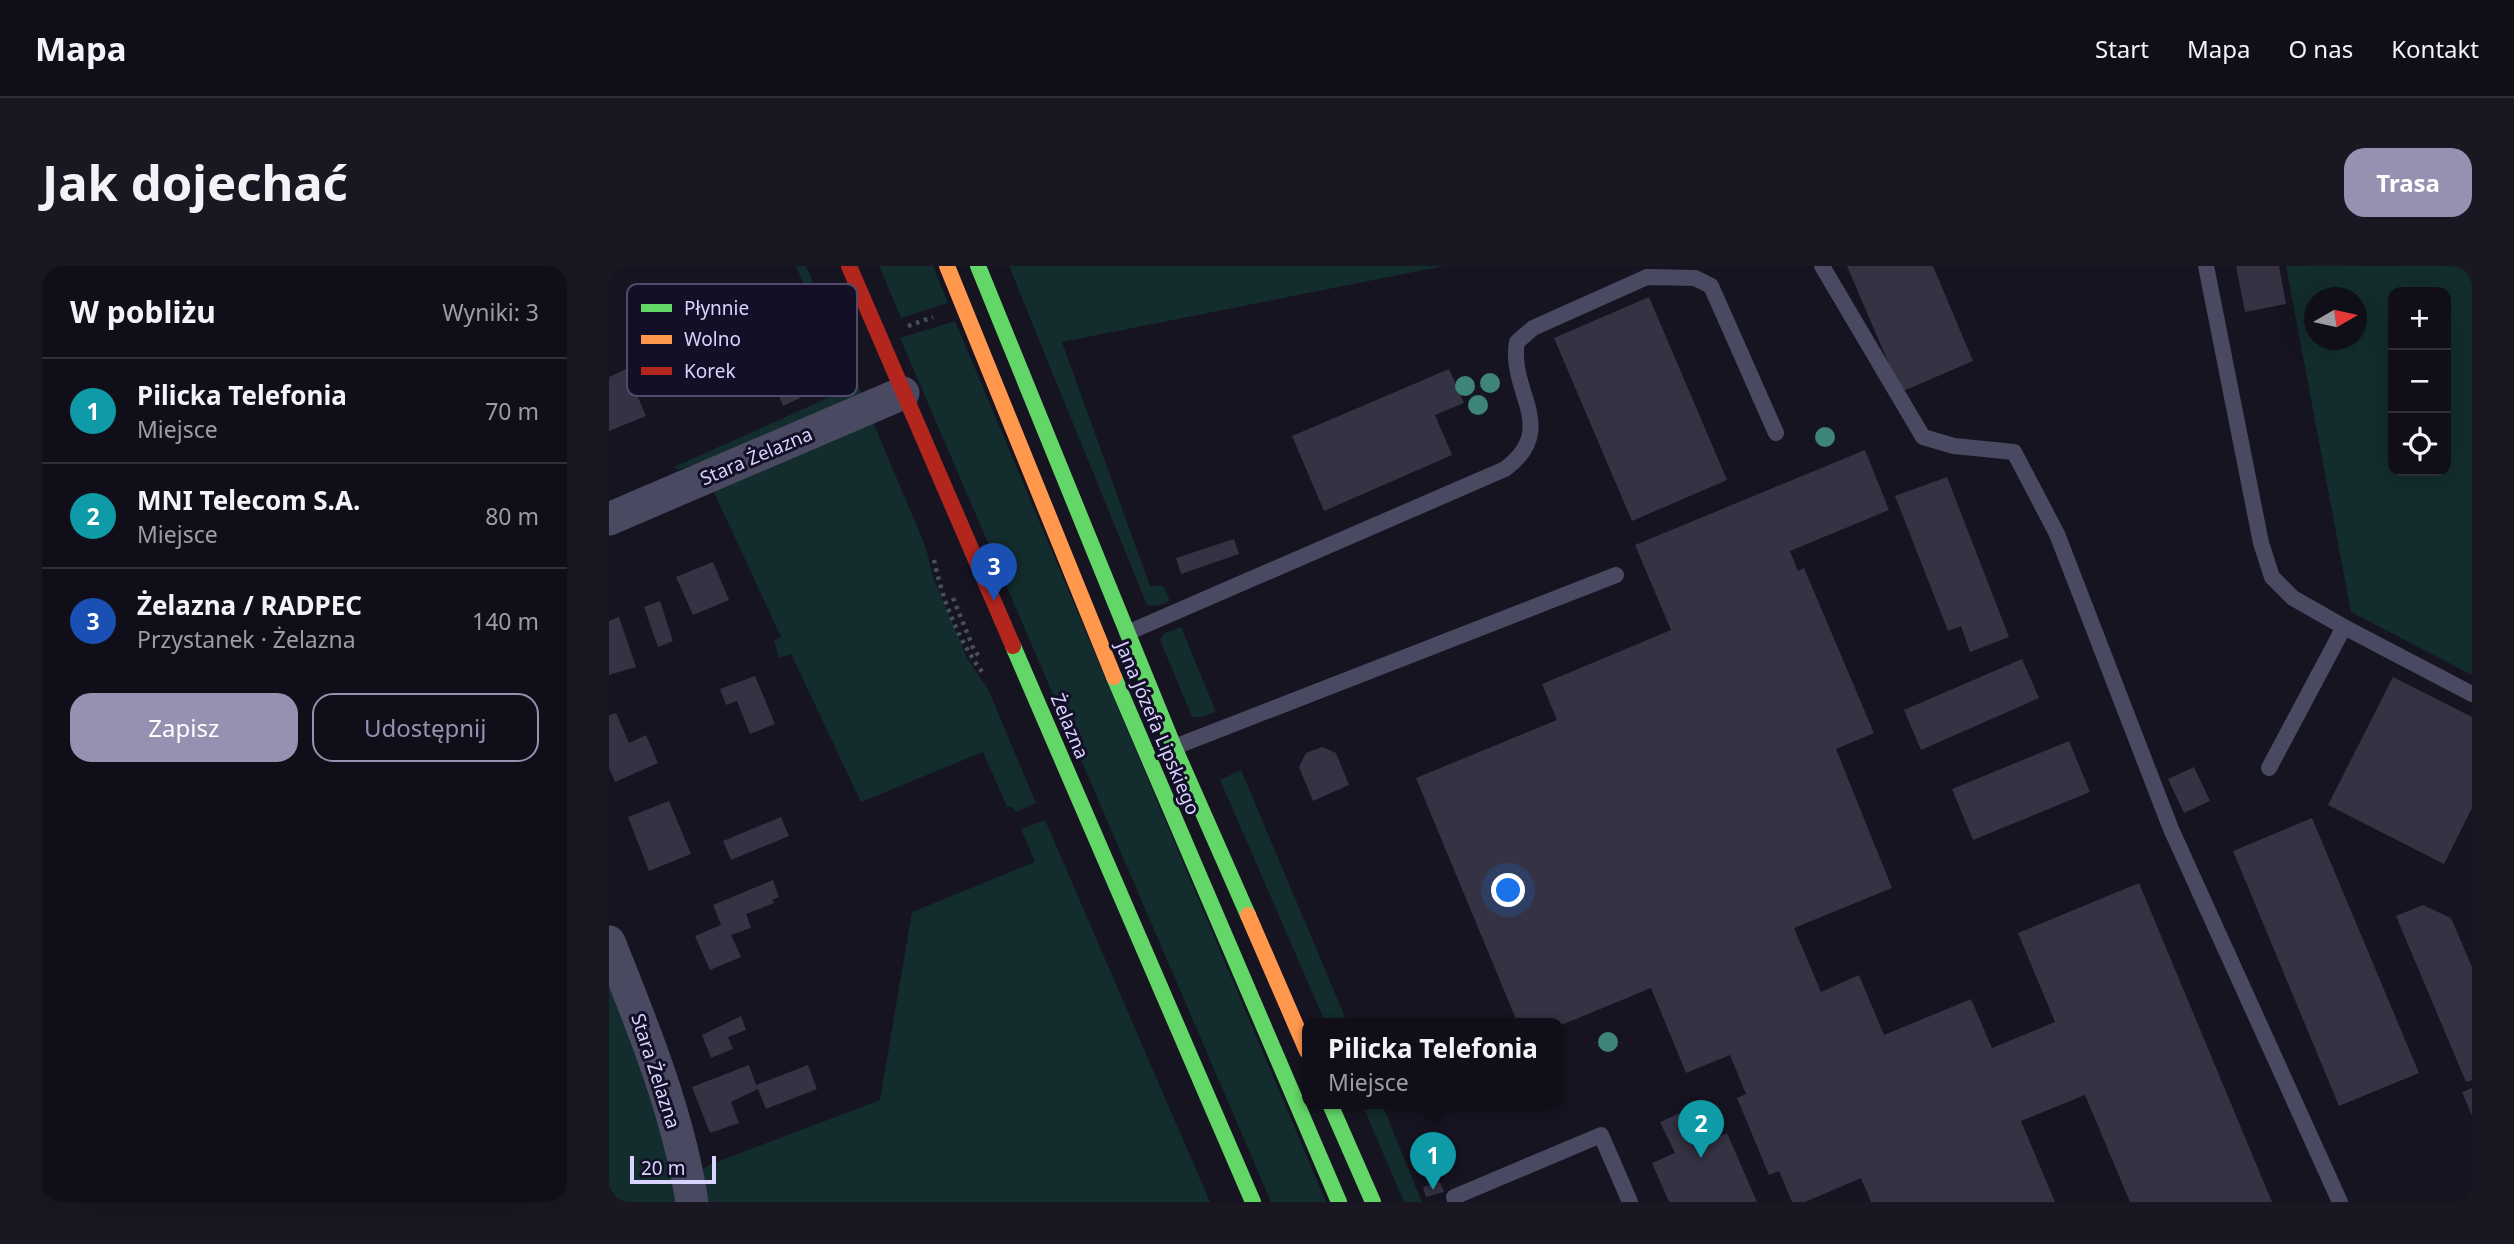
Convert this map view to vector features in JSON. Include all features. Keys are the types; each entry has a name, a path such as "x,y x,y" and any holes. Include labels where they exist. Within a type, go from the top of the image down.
{"main road":[{"name":"Żelazna","path":"849,266 857,284"},
{"name":"Jana Józefa Lipskiego","path":"947,266 1147,758 1339,1202"},
{"name":"Jana Józefa Lipskiego","path":"978,266 1174,747 1302,1040"},
{"name":"Żelazna","path":"857,285 1253,1202"},
{"path":"1332,1109 1373,1202"}],"street":[{"name":"Stara Żelazna","path":"609,519 903,393"},
{"name":"Stara Żelazna","path":"609,942 641,1021 667,1097 687,1171 692,1202"}],"lane":[{"path":"1822,266 1923,437 1954,446 2014,452 2057,534 2171,829 2340,1202"},
{"path":"2206,266 2261,543 2272,577 2293,598 2472,694"},
{"path":"1101,645 1504,470 1523,452 1531,422 1528,400 1515,368 1517,342 1526,331 1647,277 1695,278 1711,286 1776,433"},
{"path":"1147,758 1616,575"},
{"path":"2269,768 2344,627"},
{"path":"1456,1202 1454,1197 1601,1135 1630,1202"}],"path":[{"path":"934,560 938,580 969,654 983,673"}],"green space":[{"path":"796,266 806,266 813,282 804,284"},
{"path":"879,266 933,266 948,303 901,318"},
{"path":"1009,266 1444,266 1062,342 1150,586 1163,586 1170,601 1157,606 1147,605"},
{"path":"2286,266 2472,266 2472,675 2351,612"},
{"path":"955,321 1326,1202 1271,1202 900,338"},
{"path":"857,383 862,395 739,448 678,470 674,467 832,396 857,396"},
{"path":"873,422 926,548 933,577 967,658 988,689 1036,803 1016,812 1011,806 1007,807 983,752 861,802 791,654 779,658 774,640 781,637 713,490"},
{"path":"1181,627 1216,712 1203,717 1192,717 1160,640 1165,633"},
{"path":"1241,770 1345,1018 1323,1018 1220,780"},
{"path":"1045,820 1210,1202 706,1202 697,1173 709,1165 880,1100 912,912 1035,862 1021,829"},
{"path":"609,976 619,997 683,1202 609,1202"},
{"path":"1364,1109 1384,1109 1422,1202 1404,1202"}],"building":[{"path":"1847,266 1933,266 1973,361 1901,392"},
{"path":"2236,266 2279,266 2286,304 2245,312"},
{"path":"1649,297 1727,480 1632,521 1554,338"},
{"path":"626,369 627,396 637,396 646,416 609,431 609,377"},
{"path":"1449,369 1464,403 1435,415 1452,455 1324,511 1292,436"},
{"path":"779,396 799,396 800,398 783,406"},
{"path":"1865,450 1889,510 1790,551 1798,571 1804,568 1874,733 1836,749 1892,888 1794,928 1821,992 1859,975 1884,1035 1971,999 1992,1048 2055,1022 2018,933 2139,883 2272,1202 2130,1202 2085,1095 2021,1121 2055,1202 1871,1202 1861,1178 1805,1202 1792,1202 1779,1171 1769,1175 1737,1098 1746,1094 1730,1055 1686,1073 1651,988 1564,1024 1564,1018 1516,1018 1416,778 1557,720 1542,684 1671,630 1635,545"},
{"path":"1947,477 2009,637 1970,652 1961,626 1948,631 1895,496"},
{"path":"1234,539 1239,554 1181,574 1176,558"},
{"path":"713,562 729,600 693,615 676,577"},
{"path":"660,601 673,641 658,647 644,607"},
{"path":"619,617 636,667 609,675 609,621"},
{"path":"2022,659 2039,698 1921,750 1904,710"},
{"path":"755,676 775,724 750,734 737,701 726,705 720,689"},
{"path":"2393,677 2472,717 2472,808 2444,864 2328,805"},
{"path":"616,713 629,743 646,735 658,763 615,782 609,768 609,715"},
{"path":"2069,741 2090,792 1973,840 1952,789"},
{"path":"1322,747 1336,753 1349,785 1313,801 1299,767 1306,753"},
{"path":"2194,767 2210,801 2184,813 2168,779"},
{"path":"669,801 691,854 649,871 628,817"},
{"path":"781,817 789,836 731,860 723,841"},
{"path":"2312,818 2419,1073 2339,1106 2233,851"},
{"path":"773,880 779,897 772,900 774,903 746,914 751,928 731,935 741,957 710,970 695,936 721,925 713,905"},
{"path":"2423,905 2451,918 2472,967 2472,1080 2466,1082 2396,916"},
{"path":"741,1016 746,1030 728,1037 733,1049 711,1058 702,1035"},
{"path":"749,1065 756,1085 808,1065 817,1089 766,1109 758,1089 731,1102 739,1123 710,1133 692,1087"},
{"path":"2472,1088 2472,1116 2462,1092"},
{"path":"1694,1107 1709,1141 1727,1133 1757,1202 1669,1202 1652,1163 1675,1153 1660,1122"},
{"path":"1440,1182 1444,1192 1426,1197 1423,1187"}],"traffic: fast":[{"path":"978,266 1174,747 1248,915"},
{"path":"1013,646 1253,1202"},
{"path":"1114,677 1339,1202"},
{"path":"1332,1109 1373,1202"}],"traffic: slow":[{"path":"947,266 1114,677"},
{"path":"1248,915 1302,1039"}],"traffic: jam":[{"path":"849,266 857,284"},
{"path":"857,285 1013,646"}],"place":[{"name":"Żelazna / RADPEC","path":"994,601"},
{"name":"MNI Telecom S.A.","path":"1701,1158"},
{"name":"Pilicka Telefonia","path":"1433,1190"}]}
